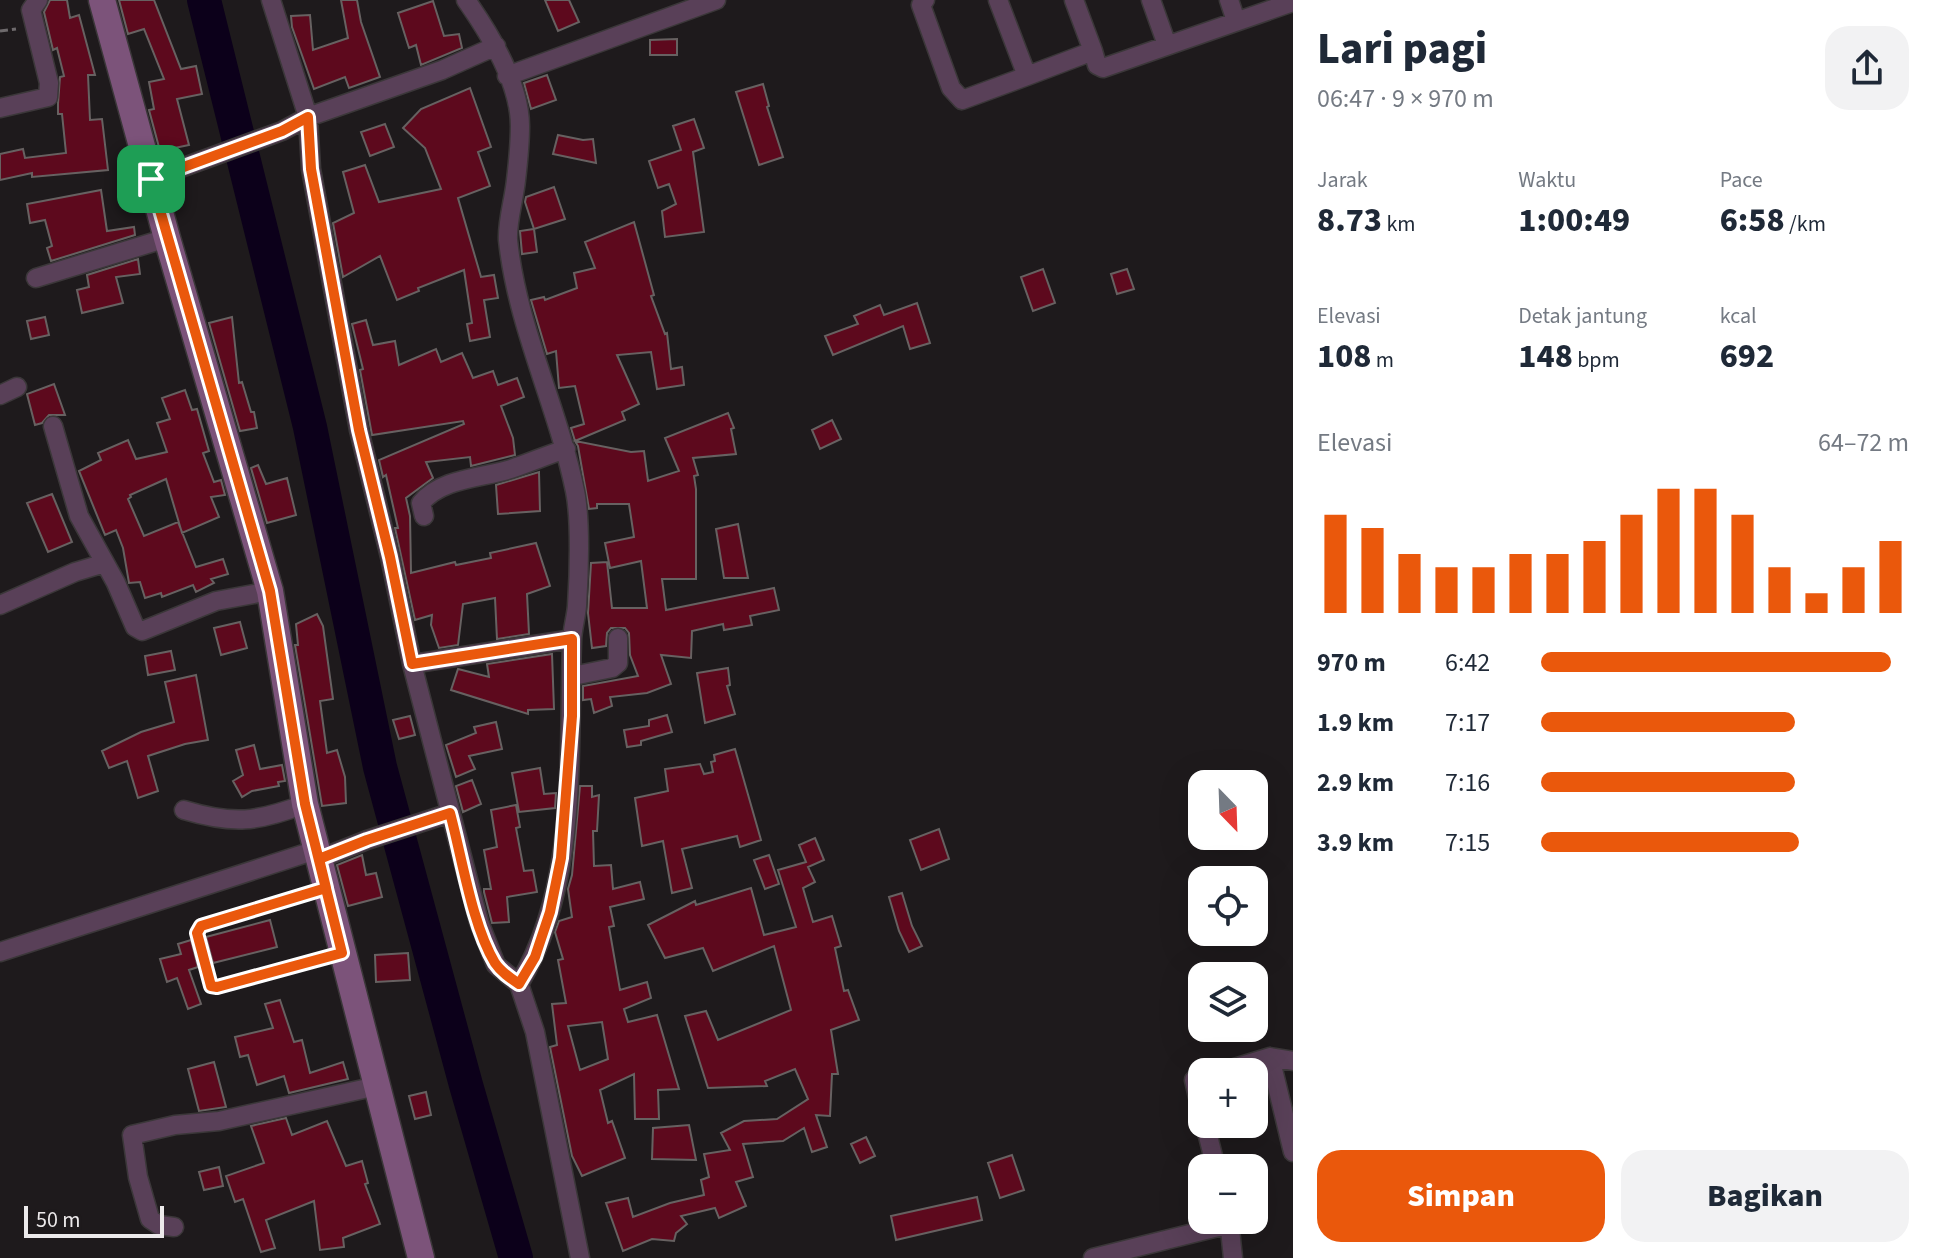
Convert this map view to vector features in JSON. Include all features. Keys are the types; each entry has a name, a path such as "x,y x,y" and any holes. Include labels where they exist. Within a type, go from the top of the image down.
{"main road":[{"path":"102,0 167,238 270,591 305,804 421,1258"}],"street":[{"path":"0,108 48,97 49,83 31,10 38,0"},
{"path":"271,0 308,117 311,169 359,430 412,664 479,922 491,954 505,974 519,984 535,1032 580,1258"},
{"path":"466,0 496,46 520,124 508,237 530,338 566,449 576,496 577,609 572,639 572,716 561,858 550,912 535,957 519,984"},
{"path":"507,76 716,0"},
{"path":"925,0 921,5 951,88 962,100 1093,51"},
{"path":"998,0 1027,76"},
{"path":"1074,0 1099,68 1293,2"},
{"path":"1151,0 1167,45"},
{"path":"1229,0 1236,21"},
{"path":"151,179 282,131 308,117 442,70 496,46"},
{"path":"36,278 167,238"},
{"path":"53,426 79,516 135,627 142,631 216,601 270,591"},
{"path":"424,516 421,503 455,483 511,469 566,449"},
{"path":"0,605 75,572 105,563"},
{"path":"573,676 612,668 618,663 618,638"},
{"path":"412,664 572,639"},
{"path":"184,810 214,819 243,820 268,818 305,804"},
{"path":"0,952 450,813"},
{"path":"1270,1057 1293,1152"},
{"path":"1267,1058 1293,1061"},
{"path":"174,1227 159,1225 150,1219 138,1177 132,1135 175,1125 219,1121 377,1086"},
{"path":"1093,1258 1188,1233"},
{"path":"1230,1234 1233,1258"}],"lane":[{"path":"326,888 201,926 197,933 211,986 217,987 342,953"}],"building":[{"path":"50,0 67,0 70,18 79,15 95,75 88,75 90,120 102,119 108,170 32,177 32,173 0,180 0,154 23,149 25,158 66,153 62,114 58,114 60,77 64,76 57,48 53,50 44,12"},
{"path":"119,0 154,0 181,69 196,66 202,94 177,99 189,145 160,151 149,110 154,109 149,82 164,79 144,29 128,34"},
{"path":"341,0 357,0 361,22 380,77 349,88 345,77 314,89 291,16 310,15 313,50 348,38"},
{"path":"545,0 569,0 579,22 558,31"},
{"path":"433,1 444,36 459,34 462,48 421,65 416,45 409,48 398,13"},
{"path":"677,39 677,55 650,55 650,40"},
{"path":"547,75 556,100 531,109 524,83"},
{"path":"763,84 783,157 759,165 736,92"},
{"path":"470,88 491,147 478,152 490,186 458,198 481,277 494,275 498,298 484,300 490,337 470,341 467,324 472,323 464,270 397,300 380,256 343,277 333,223 354,213 343,172 365,165 379,202 441,189 425,148 403,128 421,109"},
{"path":"694,119 704,148 693,152 704,232 665,237 662,211 676,204 669,184 658,188 649,161 681,150 673,126"},
{"path":"385,124 394,147 370,156 361,132"},
{"path":"558,135 593,139 596,163 553,154"},
{"path":"554,187 565,219 534,229 526,197"},
{"path":"101,190 107,231 134,227 135,235 51,261 47,248 52,246 45,220 30,223 27,204"},
{"path":"634,222 654,295 651,296 667,333 671,369 682,367 684,385 657,389 651,352 617,355 639,404 622,412 625,420 575,441 571,428 584,424 575,386 559,388 556,351 547,354 531,300 544,297 545,300 577,288 574,273 595,268 585,242"},
{"path":"534,229 537,252 522,254 520,231"},
{"path":"138,259 140,274 116,277 123,303 82,313 77,290 89,287 87,275"},
{"path":"1043,269 1055,303 1033,311 1021,277"},
{"path":"1127,269 1134,289 1117,294 1111,274"},
{"path":"917,303 930,343 910,349 903,326 833,355 825,336 858,324 854,316 880,305 884,315"},
{"path":"45,317 49,335 31,339 27,321"},
{"path":"232,317 239,383 242,382 251,412 254,412 257,428 240,431 209,323"},
{"path":"366,320 373,345 395,341 399,365 436,349 441,362 462,353 473,378 493,371 498,385 517,378 524,397 501,406 513,438 515,455 471,466 470,457 426,462 433,478 406,498 410,516 411,573 455,562 456,565 491,558 490,553 536,543 550,586 527,594 529,634 497,639 495,598 463,604 458,645 439,648 431,625 432,615 415,620 395,528 398,528 386,475 383,477 379,460 464,424 463,421 372,435 360,370 363,369 352,324"},
{"path":"54,384 65,415 49,415 42,423 35,425 27,394"},
{"path":"185,390 192,410 197,409 209,451 203,453 214,482 221,480 225,495 211,497 219,517 182,533 196,567 223,559 228,574 211,579 214,583 196,592 193,585 162,597 161,593 145,598 140,582 129,583 123,548 116,530 105,535 79,471 101,460 98,453 128,440 136,459 167,452 157,423 170,419 162,398","holes":["166,479 181,529 178,522 144,536 128,499 130,495"]},
{"path":"728,413 734,428 731,429 736,454 693,458 698,475 694,476 696,579 662,579 666,610 774,588 779,610 750,616 752,625 724,630 723,624 692,631 691,658 661,655 671,684 647,693 610,697 612,706 594,713 591,699 583,700 583,686 638,676 630,655 629,633 625,628 611,628 607,633 606,646 592,648 588,613 591,563 607,562 612,608 647,608 641,561 610,568 605,543 634,537 629,504 597,504 597,508 589,509 575,441 631,452 644,451 648,481 679,471 665,438"},
{"path":"832,420 841,439 820,449 812,430"},
{"path":"258,465 266,484 287,478 296,515 267,523 251,468"},
{"path":"539,472 540,511 498,514 496,485"},
{"path":"52,494 72,542 48,552 27,503"},
{"path":"738,524 748,578 724,578 716,529"},
{"path":"317,614 323,626 333,699 320,701 327,753 337,750 345,777 346,803 322,806 295,645 298,645 296,624"},
{"path":"240,622 247,648 221,655 214,628"},
{"path":"171,651 175,670 148,675 145,656"},
{"path":"552,654 554,709 528,710 528,714 451,690 458,669 489,677 487,664"},
{"path":"728,668 730,685 727,686 735,714 705,723 697,673"},
{"path":"196,675 208,740 148,756 158,791 138,798 127,761 109,768 102,751 141,732 174,722 165,682"},
{"path":"667,715 672,732 641,741 641,745 627,747 624,730 649,726 649,720"},
{"path":"410,716 415,735 399,739 393,720"},
{"path":"496,722 502,749 469,756 475,769 456,777 446,745 476,733 474,727"},
{"path":"254,745 260,769 282,765 285,781 278,782 279,786 252,791 242,797 233,781 243,775 236,750"},
{"path":"735,749 761,840 740,847 737,836 682,849 692,888 672,893 663,841 642,846 635,798 668,791 665,769 700,764 704,774 713,772 711,762 715,761 714,755"},
{"path":"540,768 544,794 556,793 555,808 519,812 512,773"},
{"path":"472,780 481,804 463,812 456,786"},
{"path":"580,786 592,786 592,797 599,795 597,831 593,831 594,866 611,865 613,889 640,882 644,899 610,907 614,926 609,927 620,990 647,982 651,998 624,1009 628,1022 657,1015 679,1089 658,1090 659,1119 635,1119 634,1074 600,1090 608,1123 612,1121 625,1158 582,1176 572,1156 550,1047 557,1045 552,1004 566,1003 558,960 563,959 555,932 559,921 572,917 568,889","holes":["602,1022 608,1059 580,1070 568,1026"]},
{"path":"516,805 520,827 516,828 524,871 533,870 537,892 507,897 509,922 492,923 484,892 484,889 491,889 484,850 497,847 491,810"},
{"path":"939,829 949,859 921,870 910,840"},
{"path":"815,838 824,860 808,867 815,882 803,888 813,922 832,916 841,946 835,948 844,991 848,990 859,1020 831,1030 838,1074 832,1074 830,1116 816,1115 827,1147 812,1152 804,1128 783,1141 743,1144 753,1177 736,1182 746,1206 719,1218 715,1208 681,1216 687,1224 676,1233 674,1241 652,1239 623,1251 606,1203 628,1198 633,1217 670,1203 704,1195 701,1180 709,1177 704,1154 730,1150 721,1133 744,1121 777,1119 808,1099 795,1069 765,1081 767,1086 708,1088 685,1016 706,1011 718,1040 791,1010 774,946 713,971 703,948 665,958 648,925 695,901 696,905 751,888 764,935 796,927 778,870 806,862 799,845"},
{"path":"362,855 366,875 376,873 382,897 348,906 337,865"},
{"path":"769,855 779,884 765,889 754,860"},
{"path":"902,893 922,946 909,952 889,897"},
{"path":"270,920 277,947 213,963 206,937"},
{"path":"191,940 198,967 189,970 201,1004 188,1009 177,978 167,982 160,959 181,954 178,944"},
{"path":"408,953 410,980 376,982 375,955"},
{"path":"280,1000 294,1042 302,1040 310,1073 343,1062 348,1079 289,1093 284,1076 257,1085 248,1055 240,1057 235,1037 273,1028 265,1004"},
{"path":"214,1062 226,1107 199,1111 188,1069"},
{"path":"426,1092 431,1115 415,1119 409,1096"},
{"path":"286,1118 292,1135 327,1121 346,1166 362,1161 368,1183 365,1184 380,1224 343,1238 344,1247 320,1250 314,1201 266,1220 275,1248 261,1252 243,1199 235,1202 226,1176 264,1163 251,1126"},
{"path":"689,1125 696,1160 652,1159 653,1128"},
{"path":"866,1137 875,1156 860,1163 851,1144"},
{"path":"1012,1155 1024,1190 1000,1198 988,1163"},
{"path":"219,1167 223,1186 204,1190 199,1172"},
{"path":"977,1197 982,1220 896,1240 891,1216"}],"waterway":[{"path":"204,0 310,427 380,767 516,1258"}],"route":[{"path":"151,179 270,591 305,804 319,859 342,953 217,987 211,986 197,933 201,926 326,888 319,859 450,813 479,922 491,954 496,965 519,984 535,957 550,912 561,858 572,716 572,639 412,664 359,430 311,169 308,117 282,131 151,179"}]}
